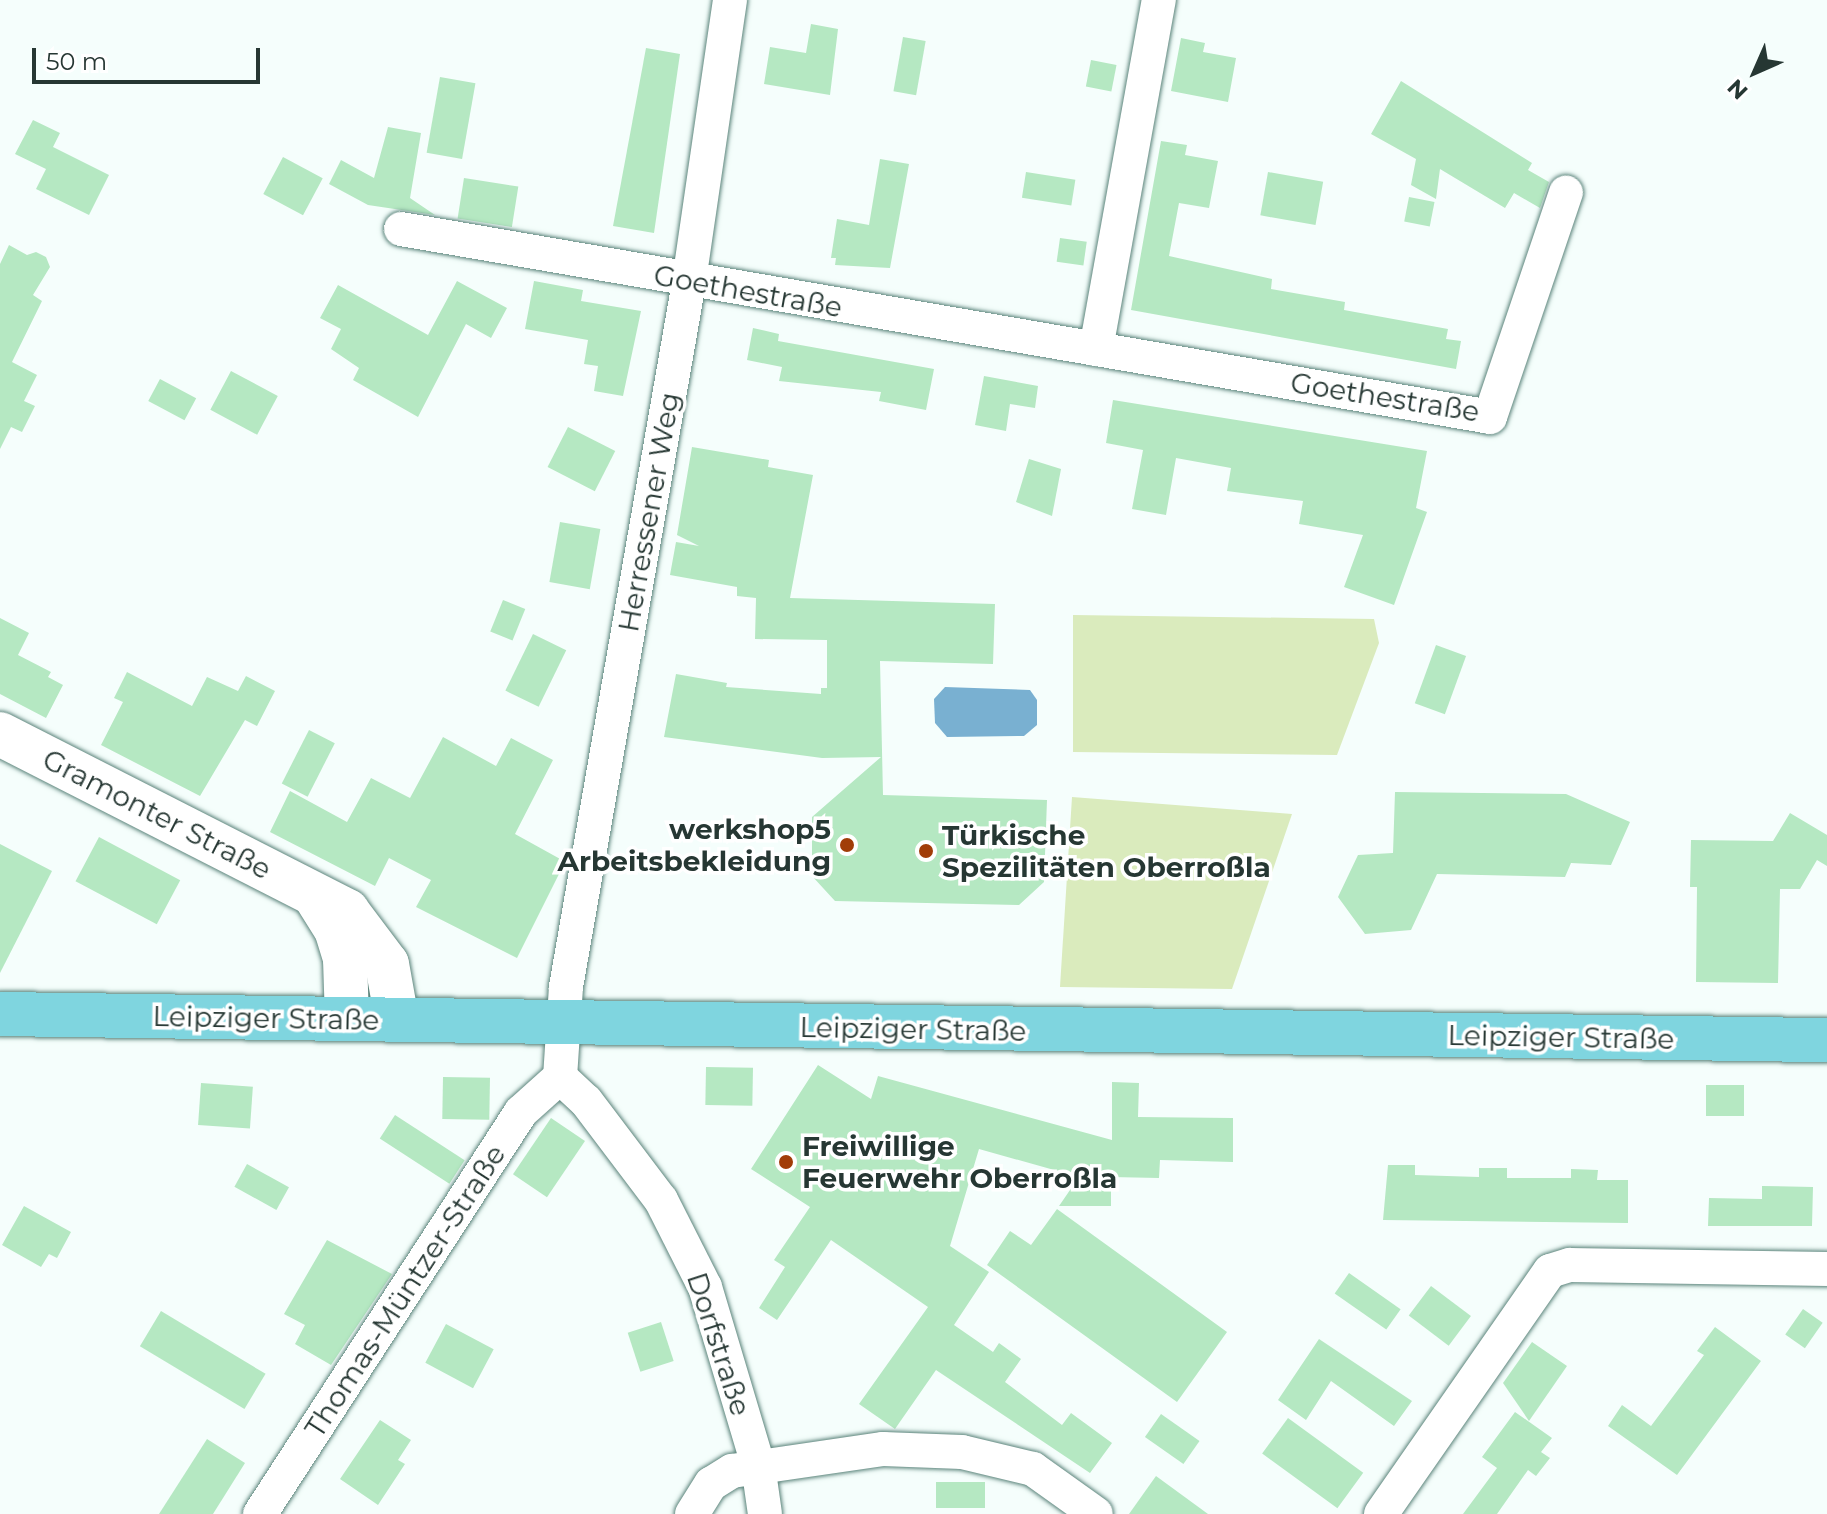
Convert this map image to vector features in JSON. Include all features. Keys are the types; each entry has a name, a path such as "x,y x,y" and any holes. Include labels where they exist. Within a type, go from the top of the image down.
{"main road":[{"name":"Leipziger Straße","path":"0,1014 1827,1040"}],"street":[{"name":"Herressener Weg","path":"563,1024 689,282 730,0"},
{"path":"1096,349 1159,0"},
{"name":"Goethestraße","path":"401,229 689,282 1490,417 1566,192"},
{"name":"Gramonter Straße","path":"0,734 347,911 375,942 394,987 397,1020"},
{"path":"314,894 336,929 345,959 347,1019"},
{"path":"560,1077 563,1024"},
{"name":"Dorfstraße","path":"560,1077 586,1101 661,1200 705,1287 758,1465 765,1514"},
{"name":"Thomas-Müntzer-Straße","path":"260,1514 521,1112 560,1077"},
{"path":"1381,1514 1550,1271 1570,1265 1827,1269"},
{"path":"692,1514 711,1484 758,1465 883,1449 962,1452 1033,1469 1096,1514"}],"green space":[{"path":"1073,615 1374,619 1379,643 1337,755 1073,752"},
{"path":"1072,797 1292,814 1232,989 1060,987"}],"water":[{"path":"945,687 1030,690 1037,700 1037,725 1024,736 947,737 935,723 934,699"}],"building":[{"path":"811,24 838,29 830,95 764,84 770,47 806,53"},
{"path":"903,37 926,41 916,95 893,91"},
{"path":"1181,38 1205,43 1203,52 1236,58 1228,102 1171,91"},
{"path":"646,48 680,54 654,233 613,226"},
{"path":"1091,60 1117,65 1111,91 1086,87"},
{"path":"440,77 475,83 462,159 427,153"},
{"path":"1401,81 1532,163 1528,170 1549,182 1540,208 1514,193 1505,208 1440,169 1436,199 1411,185 1416,159 1371,134"},
{"path":"33,120 60,133 53,147 109,175 89,215 36,189 46,169 15,154"},
{"path":"388,127 421,133 410,198 435,215 368,205 329,184 341,160 374,178"},
{"path":"1161,141 1187,145 1185,155 1218,161 1209,208 1179,203 1169,256 1272,279 1271,289 1345,302 1344,310 1448,329 1446,339 1461,341 1456,369 1131,310"},
{"path":"283,157 323,178 303,215 263,194"},
{"path":"880,159 909,164 890,268 835,265 836,258 831,258 837,219 869,225"},
{"path":"1026,172 1075,180 1071,206 1022,198"},
{"path":"1268,172 1323,182 1316,225 1260,215"},
{"path":"464,178 518,187 512,227 458,218"},
{"path":"1409,197 1435,202 1430,227 1404,222"},
{"path":"1060,238 1087,242 1083,266 1057,262"},
{"path":"9,245 27,255 36,252 46,257 50,267 33,295 42,301 12,362 37,375 24,401 35,406 22,432 11,427 0,449 0,264"},
{"path":"457,281 507,308 491,338 466,324 418,417 353,380 359,368 331,349 341,329 320,318 338,285 428,335"},
{"path":"534,281 583,290 581,301 641,311 623,396 594,391 598,366 584,364 588,340 525,329"},
{"path":"753,328 779,334 778,341 934,369 926,410 879,401 881,392 779,381 782,367 747,360"},
{"path":"231,371 278,396 257,435 210,410"},
{"path":"984,376 1038,386 1035,408 1010,404 1006,431 975,425"},
{"path":"160,379 196,398 184,420 148,401"},
{"path":"1113,400 1427,451 1416,508 1427,512 1394,605 1344,587 1363,535 1299,524 1303,501 1227,491 1231,468 1176,458 1166,515 1132,509 1143,450 1106,443"},
{"path":"568,427 615,451 595,491 548,467"},
{"path":"692,447 769,460 768,467 813,475 790,598 995,604 993,664 880,661 883,795 1047,800 1044,882 1019,905 835,901 812,876 812,817 881,757 822,758 664,737 676,674 727,683 726,687 821,694 821,688 827,688 827,640 755,639 756,598 737,596 737,587 670,575 676,542 699,546 677,535"},
{"path":"1029,459 1061,469 1052,516 1016,502"},
{"path":"560,522 600,529 590,589 549,582"},
{"path":"503,600 525,609 513,641 490,632"},
{"path":"0,618 29,633 18,655 51,672 48,677 63,685 46,718 0,694"},
{"path":"533,634 566,650 539,707 505,691"},
{"path":"1436,645 1466,656 1445,714 1415,703"},
{"path":"127,672 192,706 207,677 238,691 246,676 275,691 257,726 245,720 200,796 101,745 123,702 114,698"},
{"path":"309,730 335,743 308,797 282,783"},
{"path":"443,737 496,766 511,738 553,760 515,834 562,860 561,870 517,958 416,907 431,880 389,858 375,886 270,832 290,791 347,822 371,778 410,798"},
{"path":"1395,792 1566,794 1630,822 1611,865 1571,863 1565,877 1437,874 1411,930 1365,934 1338,897 1358,855 1393,853"},
{"path":"1790,813 1827,835 1827,866 1817,860 1800,889 1780,889 1778,983 1696,982 1697,887 1690,887 1691,840 1773,841"},
{"path":"99,837 180,880 157,924 76,881"},
{"path":"0,844 52,871 0,973"},
{"path":"818,1065 871,1099 878,1076 1112,1140 1112,1082 1139,1083 1138,1117 1233,1118 1233,1162 1160,1160 1159,1178 1111,1177 1111,1206 1059,1206 1079,1177 979,1149 950,1246 989,1272 954,1325 993,1352 999,1343 1021,1359 1005,1382 1062,1425 1071,1413 1112,1443 1090,1473 936,1370 895,1429 859,1404 928,1307 831,1240 777,1320 759,1308 785,1267 774,1260 810,1207 751,1169"},
{"path":"706,1067 753,1068 752,1106 705,1105"},
{"path":"443,1077 490,1078 489,1120 442,1119"},
{"path":"201,1083 253,1087 250,1129 198,1125"},
{"path":"1706,1085 1744,1085 1744,1116 1706,1116"},
{"path":"395,1115 465,1160 449,1184 380,1138"},
{"path":"551,1118 585,1141 547,1197 513,1174"},
{"path":"247,1164 289,1187 276,1210 234,1187"},
{"path":"1388,1165 1415,1165 1415,1175 1479,1177 1479,1168 1507,1168 1507,1178 1571,1178 1571,1169 1598,1170 1597,1180 1628,1180 1628,1223 1383,1220"},
{"path":"1762,1186 1813,1187 1812,1226 1708,1226 1709,1198 1762,1199"},
{"path":"24,1206 71,1232 57,1258 49,1254 41,1267 2,1245"},
{"path":"1057,1209 1227,1332 1177,1402 987,1265 1010,1231 1031,1245"},
{"path":"327,1240 392,1274 331,1365 295,1344 305,1325 284,1314"},
{"path":"1349,1273 1401,1309 1386,1330 1335,1293"},
{"path":"1431,1286 1471,1316 1449,1346 1409,1316"},
{"path":"1803,1309 1823,1323 1805,1348 1785,1334"},
{"path":"161,1311 266,1374 244,1409 140,1346"},
{"path":"661,1322 674,1361 640,1372 628,1333"},
{"path":"446,1324 494,1349 473,1388 425,1363"},
{"path":"1715,1327 1761,1361 1677,1475 1608,1426 1622,1405 1651,1426 1704,1355 1697,1351"},
{"path":"1319,1339 1412,1401 1394,1426 1331,1381 1306,1420 1278,1400"},
{"path":"1532,1342 1567,1366 1529,1421 1503,1383"},
{"path":"1515,1412 1552,1438 1541,1452 1550,1458 1536,1476 1528,1470 1497,1514 1463,1514 1497,1468 1482,1457"},
{"path":"1161,1414 1200,1441 1183,1464 1145,1437"},
{"path":"1288,1418 1363,1473 1337,1508 1262,1454"},
{"path":"380,1420 411,1440 398,1460 405,1464 378,1505 340,1479"},
{"path":"207,1439 245,1463 213,1514 159,1514"},
{"path":"1156,1476 1208,1514 1129,1514"},
{"path":"936,1482 985,1482 985,1508 936,1508"}],"place":[{"name":"werkshop5 Arbeitsbekleidung","path":"847,845"},
{"name":"Türkische Spezilitäten Oberroßla","path":"926,851"},
{"name":"Freiwillige Feuerwehr Oberroßla","path":"786,1162"}]}
